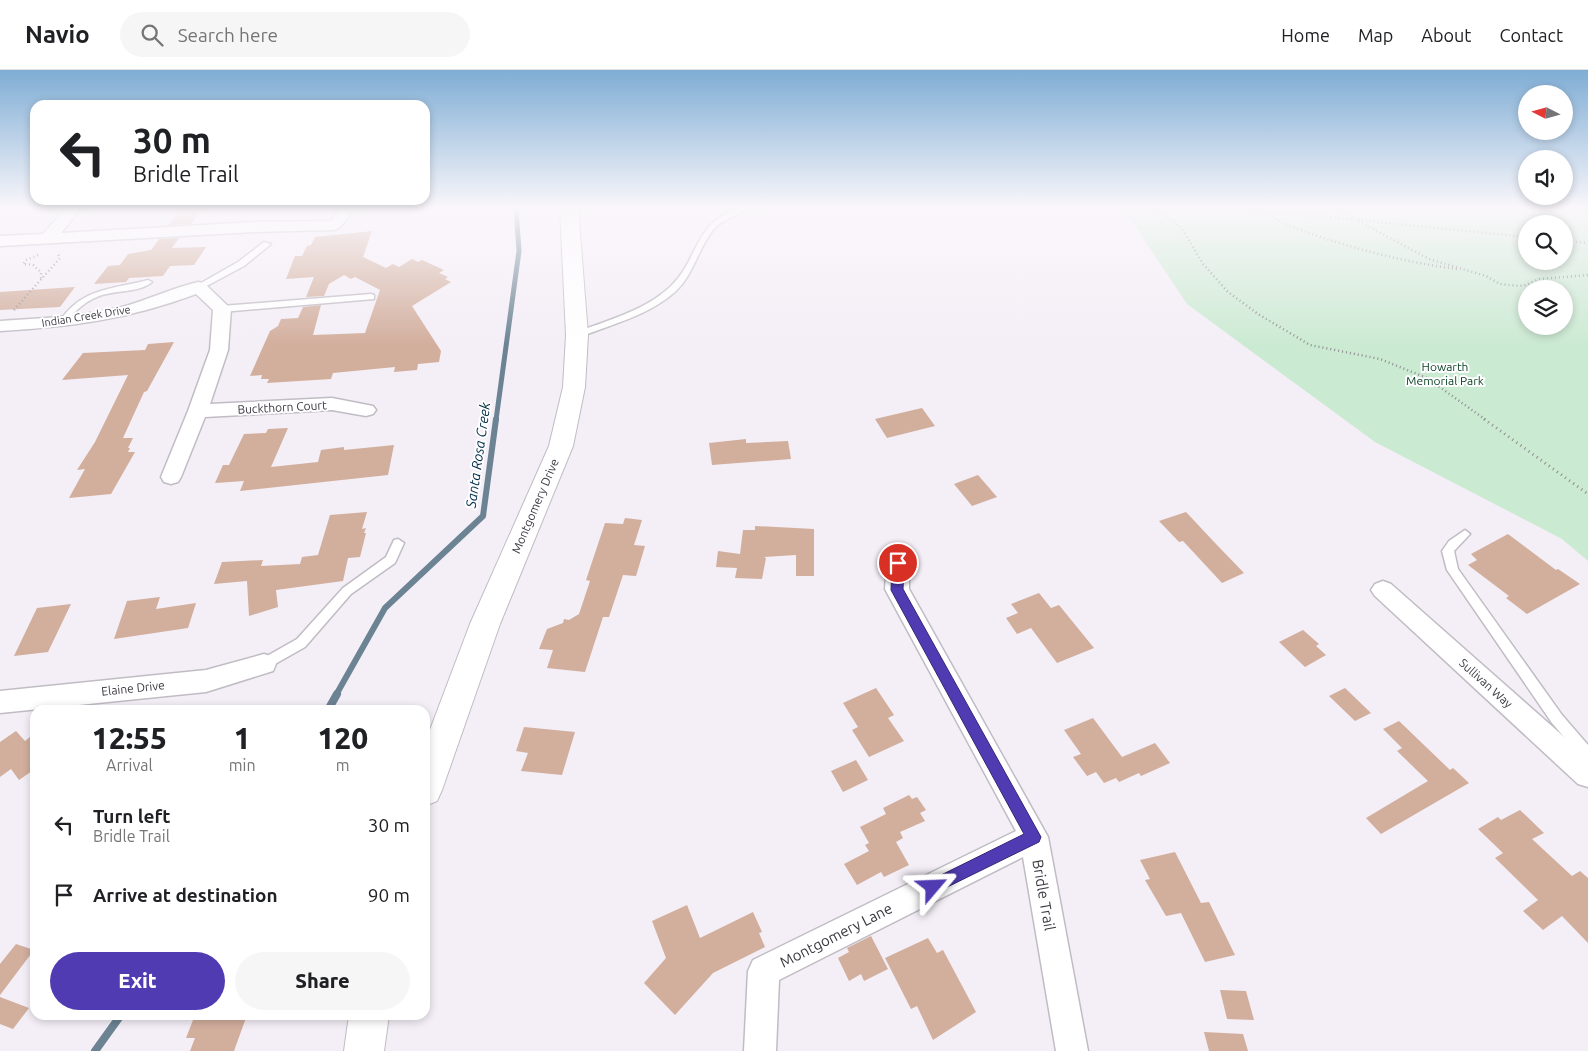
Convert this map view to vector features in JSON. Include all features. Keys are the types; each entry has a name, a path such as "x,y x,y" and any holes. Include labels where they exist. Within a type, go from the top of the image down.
{"street":[{"name":"Montgomery Drive","path":"430,773 486,624 560,446 574,387 577,335 572,254"},
{"path":"171,477 198,411 219,350 222,309 198,287"},
{"name":"Indian Creek Drive","path":"4,321 63,322 140,308 198,287"},
{"name":"Buckthorn Court","path":"198,411 332,404 366,410"},
{"name":"Bridle Trail","path":"898,563 897,590 1034,837 1072,1051"},
{"name":"Sullivan Way","path":"1384,590 1588,775"},
{"name":"Elaine Drive","path":"0,702 206,681 264,664"},
{"name":"Montgomery Lane","path":"760,1051 764,971 1034,837"},
{"path":"364,1051 368,1020"}],"lane":[{"path":"198,287 241,264 254,254"},
{"path":"577,335 652,304 674,288 688,270 696,254"},
{"path":"63,322 76,304 110,290 138,287 148,282"},
{"path":"222,309 371,297"},
{"path":"1465,534 1448,551 1454,570 1557,719 1588,755"},
{"path":"264,664 301,644 346,591 391,560 398,543"}],"path":[{"path":"4,321 60,258 58,254"},
{"path":"1197,254 1203,264 1228,292 1258,314 1310,345 1380,359 1427,378 1588,494"},
{"path":"1381,254 1415,262 1465,270"},
{"path":"1419,254 1429,259 1486,276 1500,284 1519,286 1527,285 1539,279 1588,275"},
{"path":"40,255 26,260 23,264 33,265 41,272 41,278"}],"green space":[{"name":"Howarth Memorial Park","path":"1154,254 1518,254 1518,270 1573,270 1573,254 1588,254 1588,561 1562,539 1375,442 1187,304"}],"building":[{"path":"128,254 201,254 194,265 170,266 163,276 129,278 126,282 94,284 108,266 120,265"},
{"path":"303,254 364,254 363,257 386,268 393,264 399,267 412,259 418,262 422,260 444,270 439,273 448,277 445,279 451,282 412,306 441,351 439,362 418,364 417,370 394,372 395,367 333,373 331,379 267,383 269,379 261,379 262,375 250,376 270,331 278,326 281,319 298,318 303,307 321,305 313,335 365,333 380,290 355,277 351,279 344,275 329,284 324,296 306,297 314,277 286,279 295,256 302,256"},
{"path":"75,287 60,307 0,310 0,292"},
{"path":"174,342 147,391 144,392 123,438 133,438 128,452 135,452 111,494 69,498 85,469 77,470 95,442 128,375 62,380 83,353 145,350 148,344"},
{"path":"922,408 935,426 887,438 875,419"},
{"path":"288,428 271,467 318,462 321,450 344,447 344,450 394,445 388,475 240,491 244,481 215,483 223,465 229,465 244,434 266,433 268,429"},
{"path":"746,439 746,443 788,441 791,459 712,465 709,443"},
{"path":"978,475 997,497 972,506 954,484"},
{"path":"367,512 362,529 366,528 364,533 366,533 360,557 348,558 343,581 276,590 278,607 249,616 247,581 214,584 222,562 263,560 261,566 300,564 302,557 318,555 330,515"},
{"path":"1186,512 1244,573 1222,583 1183,541 1179,542 1159,521"},
{"path":"625,518 642,520 634,545 645,546 636,576 623,575 609,617 603,617 585,672 547,668 553,650 539,649 547,629 563,623 564,619 569,620 579,614 590,581 586,580 605,523 623,524"},
{"path":"755,526 814,529 814,576 796,576 796,555 764,557 766,558 762,579 735,578 737,568 716,567 718,551 740,554 743,530 755,530"},
{"path":"1508,534 1556,570 1558,569 1580,584 1527,614 1506,598 1509,596 1468,565 1477,560 1471,554"},
{"path":"1039,593 1051,608 1059,605 1094,648 1057,663 1031,628 1017,634 1006,618 1018,613 1011,604"},
{"path":"160,597 156,609 196,603 188,628 114,639 127,601"},
{"path":"71,604 48,652 14,656 37,608"},
{"path":"1303,630 1319,644 1316,646 1326,655 1305,667 1279,642"},
{"path":"876,688 894,715 888,718 904,741 869,757 852,730 858,727 843,703"},
{"path":"1345,688 1371,713 1355,721 1329,696"},
{"path":"1093,718 1122,757 1155,743 1170,763 1141,776 1139,773 1119,782 1116,778 1104,783 1096,772 1087,776 1073,757 1081,754 1064,730"},
{"path":"1399,721 1450,770 1453,768 1469,783 1381,834 1366,818 1428,781 1397,751 1402,748 1383,729"},
{"path":"524,727 575,732 562,775 521,771 528,753 516,751"},
{"path":"16,731 25,741 30,737 30,772 19,780 11,769 0,777 0,742"},
{"path":"856,760 868,780 843,792 831,771"},
{"path":"909,795 912,799 917,797 926,810 920,813 925,821 900,832 903,838 896,842 909,865 884,877 881,872 857,885 844,864 869,851 865,845 869,843 860,827 886,814 883,808"},
{"path":"1520,810 1544,833 1532,839 1572,876 1580,871 1588,878 1588,943 1562,916 1543,930 1523,911 1538,900 1495,858 1503,853 1478,829 1498,817 1501,820"},
{"path":"1175,852 1201,903 1209,902 1235,955 1205,962 1181,913 1166,916 1145,880 1150,879 1140,860"},
{"path":"687,905 700,938 753,912 762,932 759,933 765,947 713,973 675,1015 644,983 666,958 652,921"},
{"path":"871,936 888,969 864,981 861,974 849,981 838,958 849,952 847,948"},
{"path":"928,938 937,953 943,950 976,1012 933,1040 917,1006 911,1009 885,958"},
{"path":"16,944 30,949 30,955 0,995 0,964"},
{"path":"1220,990 1246,991 1254,1020 1227,1019"},
{"path":"0,997 29,1008 13,1029 0,1024"},
{"path":"193,1020 245,1020 234,1051 190,1051 195,1038 186,1038"},
{"path":"1204,1032 1243,1034 1248,1051 1209,1051"}],"waterway":[{"name":"Santa Rosa Creek","path":"496,420 519,254"},
{"name":"Santa Rosa Creek","path":"336,695 385,608 483,516 496,419"},
{"name":"Santa Rosa Creek","path":"331,705 337,694"},
{"name":"Santa Rosa Creek","path":"95,1051 117,1020"}],"route":[{"path":"898,563 897,590 1034,837 933,887"}]}
